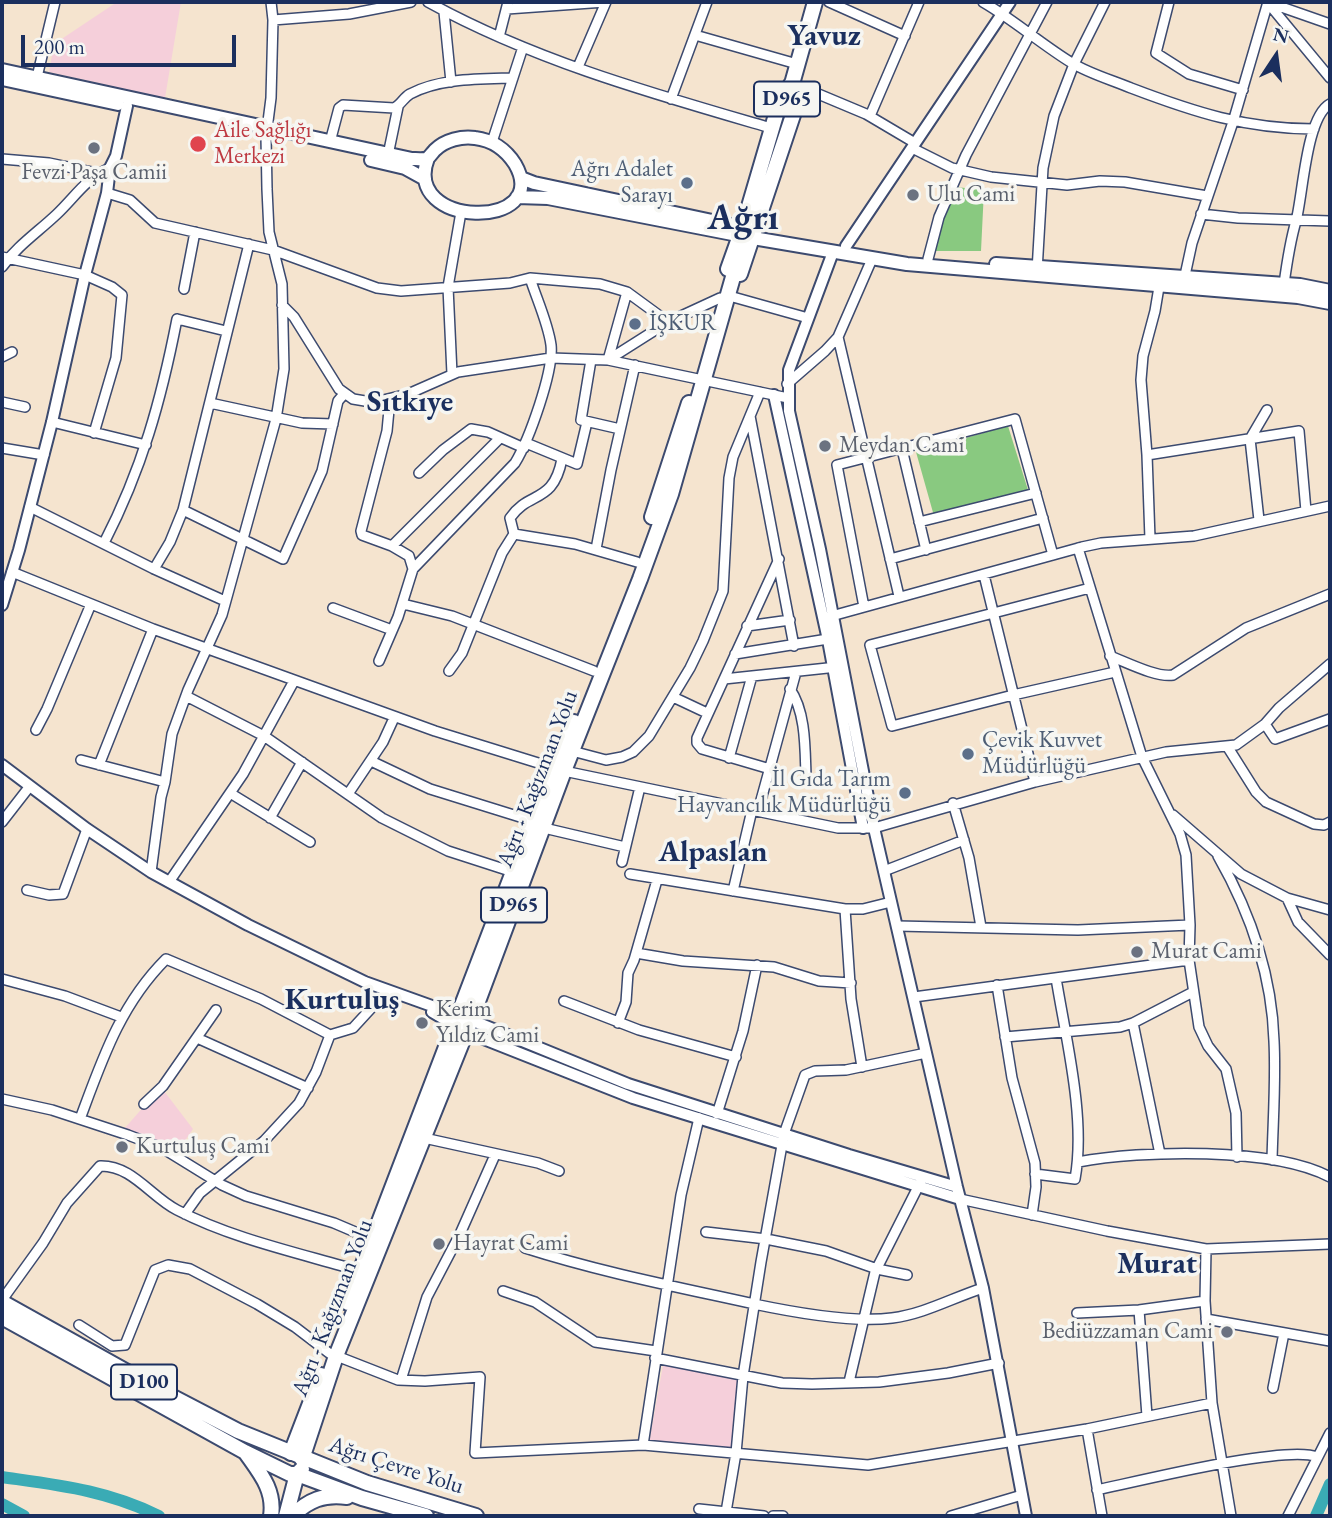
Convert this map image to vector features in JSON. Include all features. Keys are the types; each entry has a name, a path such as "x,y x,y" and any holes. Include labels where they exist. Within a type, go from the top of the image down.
{"main road":[{"name":"D965","path":"758,196 815,2"},
{"path":"2,70 267,132 396,166 425,179"},
{"path":"2,79 127,106 388,155 412,159 428,158"},
{"path":"748,233 771,128 780,100 792,83"},
{"path":"701,380 748,233 794,112 792,83"},
{"path":"462,138 492,142 510,157 521,178 517,197 509,206 497,212 473,214 461,212 439,200 425,179 428,158 444,143 462,138"},
{"path":"521,178 748,233 872,259 1184,283 1330,303"},
{"path":"517,197 548,198 748,233 928,259 1159,287 1184,283 1284,284 1330,291"},
{"name":"Ağrı - Kağızman Yolu","path":"297,1456 360,1271 462,1023 637,562 701,380 737,263"},
{"name":"Ağrı - Kağızman Yolu","path":"559,769 572,751 671,494 701,380"},
{"name":"Ağrı - Kağızman Yolu","path":"333,1354 424,1138 513,872 538,825"},
{"name":"Ağrı Çevre Yolu","path":"2,1301 165,1394 238,1431 367,1483 477,1516"},
{"name":"Ağrı Çevre Yolu","path":"2,1317 245,1452 290,1472 362,1498 426,1516"},
{"path":"245,1452 269,1488 272,1497 271,1516"},
{"name":"Ağrı Çevre Yolu","path":"290,1472 303,1466 297,1456"},
{"path":"271,1516 290,1472"},
{"path":"286,1516 290,1472"},
{"path":"292,1516 306,1504 325,1496 362,1498"}],"street":[{"path":"37,77 55,2"},
{"path":"151,872 172,734 186,696 220,623 276,419 284,369 282,284 269,232 267,132 271,97 271,2"},
{"path":"273,20 349,15 411,2"},
{"path":"428,2 444,12 523,47 671,99 771,128"},
{"path":"499,37 508,5 606,2 578,67"},
{"path":"671,99 708,2"},
{"path":"829,2 905,36"},
{"path":"870,116 919,2"},
{"path":"984,2 1074,64 1188,110 1233,122 1272,128 1314,129"},
{"path":"846,246 1010,2"},
{"path":"928,259 939,217 960,170 1028,33 1047,2"},
{"path":"1037,272 1042,181 1054,116 1074,64 1105,2"},
{"path":"1169,2 1156,53 1189,74 1243,90"},
{"path":"1184,283 1192,243 1243,90 1267,2"},
{"path":"1267,2 1330,24"},
{"path":"1267,2 1330,78"},
{"path":"444,12 451,82"},
{"path":"695,35 797,64"},
{"path":"492,142 523,47"},
{"path":"388,155 398,107 410,94 451,82 513,78"},
{"path":"792,83 870,116 914,145 960,170 991,177 1068,185 1115,181 1208,196"},
{"path":"1284,284 1289,247 1314,129 1325,107 1330,104"},
{"path":"330,142 343,105 398,107"},
{"path":"2,605 44,455 85,275 107,193 110,168 116,156 127,106"},
{"path":"2,159 49,163 97,173"},
{"path":"4,261 97,173 110,168"},
{"path":"107,193 130,200 155,223 273,250 377,288 401,291 510,284 530,278 600,284 627,292 668,322"},
{"path":"452,374 448,287 461,212"},
{"path":"1201,214 1330,221"},
{"path":"184,289 195,232"},
{"path":"154,569 183,510 249,244"},
{"path":"827,617 787,384 794,353 833,252"},
{"path":"787,384 838,337 872,259"},
{"path":"4,261 85,275 112,287 122,295 116,358 94,433"},
{"path":"379,661 413,569 515,463 525,445 551,358 549,336 530,278"},
{"path":"1150,539 1141,368 1159,287"},
{"path":"608,359 627,292"},
{"path":"608,359 668,322 726,298 808,318"},
{"path":"282,305 293,317 344,394 365,401 408,394 452,374 551,358 608,359 788,398"},
{"path":"104,543 137,472 146,445 166,380 177,319 226,331"},
{"path":"838,337 900,596"},
{"path":"2,357 12,352"},
{"path":"591,360 581,420 620,429"},
{"path":"596,549 635,365"},
{"path":"572,751 606,760 633,752 649,736 703,641 723,591 729,478 733,457 760,392"},
{"path":"183,510 284,559 322,471 338,401 344,394"},
{"path":"774,395 832,639 869,828 884,871 983,1288 1027,1516"},
{"path":"390,399 387,431 361,531 362,536 392,546 409,556 413,569"},
{"path":"2,402 25,408"},
{"path":"210,403 276,419 332,424"},
{"path":"1259,520 1250,439 1267,410"},
{"path":"750,414 794,646"},
{"path":"864,607 837,465 1015,419 1053,555"},
{"path":"52,422 146,445"},
{"path":"419,473 465,431 478,429 577,464 587,422"},
{"path":"1147,455 1300,431 1306,511"},
{"path":"392,546 500,438"},
{"path":"2,448 44,455"},
{"path":"902,449 926,550"},
{"path":"449,671 462,653 502,554 514,534 510,518 514,512 549,489 558,478 562,459"},
{"path":"919,522 1036,493"},
{"path":"827,617 1101,543 1194,536 1330,506"},
{"path":"30,507 225,601"},
{"path":"890,559 1043,518"},
{"path":"514,534 596,549 637,562"},
{"path":"1079,548 1142,757 1180,834 1186,855 1189,960 1199,1027 1208,1046 1226,1069 1236,1113 1237,1157"},
{"path":"770,769 699,747 697,738 779,559"},
{"path":"12,572 153,629 394,718 559,769 838,828 869,828 953,803 1142,757 1236,745 1265,724 1279,708 1330,664"},
{"path":"984,575 1035,782"},
{"path":"1090,588 870,645 892,726 1115,672"},
{"path":"1110,656 1158,674 1173,675 1246,628 1330,594"},
{"path":"36,730 91,604"},
{"path":"402,604 452,616 594,671"},
{"path":"333,608 392,630"},
{"path":"747,626 790,620"},
{"path":"99,765 153,629"},
{"path":"736,654 832,639"},
{"path":"724,679 837,668"},
{"path":"733,891 796,672"},
{"path":"729,758 752,676"},
{"path":"169,882 230,793 295,681"},
{"path":"790,689 797,699 803,730 806,776"},
{"path":"186,696 264,736 382,818 417,837 448,851 513,872"},
{"path":"673,697 707,713"},
{"path":"348,794 371,761 394,718"},
{"path":"1265,724 1275,739 1330,719"},
{"path":"1227,746 1256,792 1266,802 1314,824 1324,825 1330,822"},
{"path":"81,760 165,782"},
{"path":"371,761 430,789 538,825 625,847"},
{"path":"270,818 302,762"},
{"path":"2,765 151,872 248,925 387,991 633,1098 783,1139 921,1181 960,1199 1107,1231 1206,1249 1330,1244"},
{"path":"2,822 30,786"},
{"path":"622,862 640,787"},
{"path":"230,793 310,842"},
{"path":"953,803 964,840 981,927"},
{"path":"1168,811 1241,874 1287,898 1330,910"},
{"path":"27,890 49,895 63,894 88,829"},
{"path":"884,871 964,840"},
{"path":"1218,856 1252,928 1267,987 1274,1040 1272,1160"},
{"path":"630,874 845,909 863,909 891,902"},
{"path":"618,1023 626,1002 628,973 657,880"},
{"path":"1287,898 1298,922 1330,955"},
{"path":"845,909 851,999 862,1067"},
{"path":"897,926 1078,930 1190,925"},
{"path":"636,953 683,961 774,967 819,981 851,983"},
{"path":"80,1119 121,1017 166,959 261,999 330,1035 353,1028 387,991"},
{"path":"914,997 1189,960"},
{"path":"717,1114 736,1057 757,965"},
{"path":"1035,1174 1075,1179 1078,1161 1079,1124 1056,978"},
{"path":"2,979 65,996 121,1017"},
{"path":"997,985 1012,1078 1035,1163 1032,1215"},
{"path":"1005,1037 1133,1023 1194,992"},
{"path":"564,1001 618,1023 736,1057"},
{"path":"144,1104 163,1086 215,1010"},
{"path":"462,1023 783,1139"},
{"path":"1133,1023 1160,1154"},
{"path":"185,1214 192,1201 264,1141 299,1103 330,1035"},
{"path":"197,1038 308,1088"},
{"path":"726,1512 736,1453 743,1376 765,1239 783,1139 801,1084 808,1072 862,1067 926,1053"},
{"path":"2,1099 19,1101 80,1119 162,1148 214,1181 246,1196 334,1223 374,1240"},
{"path":"643,1445 681,1195 699,1118"},
{"path":"424,1138 538,1163 559,1171"},
{"path":"1078,1161 1160,1154 1237,1157 1272,1160 1313,1169 1330,1177"},
{"path":"401,1380 427,1297 460,1234 495,1155"},
{"path":"2,1301 43,1243 67,1203 100,1166 128,1173 172,1208 215,1227 360,1271"},
{"path":"921,1181 957,1186"},
{"path":"849,1382 877,1269 921,1181"},
{"path":"706,1232 765,1239 836,1254 877,1269 907,1275"},
{"path":"525,1248 575,1264 754,1304 795,1312 863,1318 887,1319 920,1312 983,1288"},
{"path":"1206,1249 1205,1301 1212,1403 1231,1516"},
{"path":"79,1325 112,1346 125,1345 155,1270 173,1265 190,1269 257,1304 333,1354 401,1380 480,1377 475,1453 643,1445 868,1465 1087,1429 1212,1403"},
{"path":"503,1291 535,1301 596,1342 782,1383 907,1378 999,1363"},
{"path":"1077,1313 1139,1310 1205,1301"},
{"path":"1139,1310 1147,1416"},
{"path":"1206,1319 1330,1341"},
{"path":"1272,1388 1284,1333"},
{"path":"1087,1429 1102,1516"},
{"path":"1288,1516 1330,1433"},
{"path":"1097,1490 1223,1464 1304,1453 1317,1457"},
{"path":"951,1516 1022,1495"},
{"path":"699,1509 764,1516"},
{"path":"773,1516 783,1516"}],"shaded area":[{"path":"117,2 181,2 165,98 49,72 54,44"},
{"path":"161,1087 193,1129 175,1155 124,1129"},
{"path":"664,1360 742,1379 733,1449 649,1443"}],"green space":[{"path":"956,187 984,190 981,251 935,251 938,223"},
{"path":"1008,426 1028,490 934,516 916,452"}],"waterway":[{"path":"2,1477 101,1494 159,1516"},
{"path":"1316,1516 1330,1484"},
{"path":"2,1504 24,1516"}],"place":[{"name":"Aile Sağlığı Merkezi","path":"198,144"},
{"name":"Fevzi Paşa Camii","path":"94,148"},
{"name":"Ağrı Adalet Sarayı","path":"687,183"},
{"name":"Ulu Cami","path":"913,195"},
{"name":"İŞKUR","path":"635,324"},
{"name":"Meydan Cami","path":"825,446"},
{"name":"Çevik Kuvvet Müdürlüğü","path":"968,754"},
{"name":"İl Gıda Tarım Hayvancılık Müdürlüğü","path":"905,793"},
{"name":"Murat Cami","path":"1137,952"},
{"name":"Kerim Yıldız Cami","path":"422,1023"},
{"name":"Kurtuluş Cami","path":"122,1147"},
{"name":"Hayrat Cami","path":"439,1244"},
{"name":"Bediüzzaman Cami","path":"1227,1332"}],"district":[{"name":"Yavuz","path":"824,37"},
{"name":"Ağrı","path":"743,219"},
{"name":"Sıtkıye","path":"410,403"},
{"name":"Alpaslan","path":"713,853"},
{"name":"Kurtuluş","path":"342,1001"},
{"name":"Murat","path":"1157,1265"}]}
